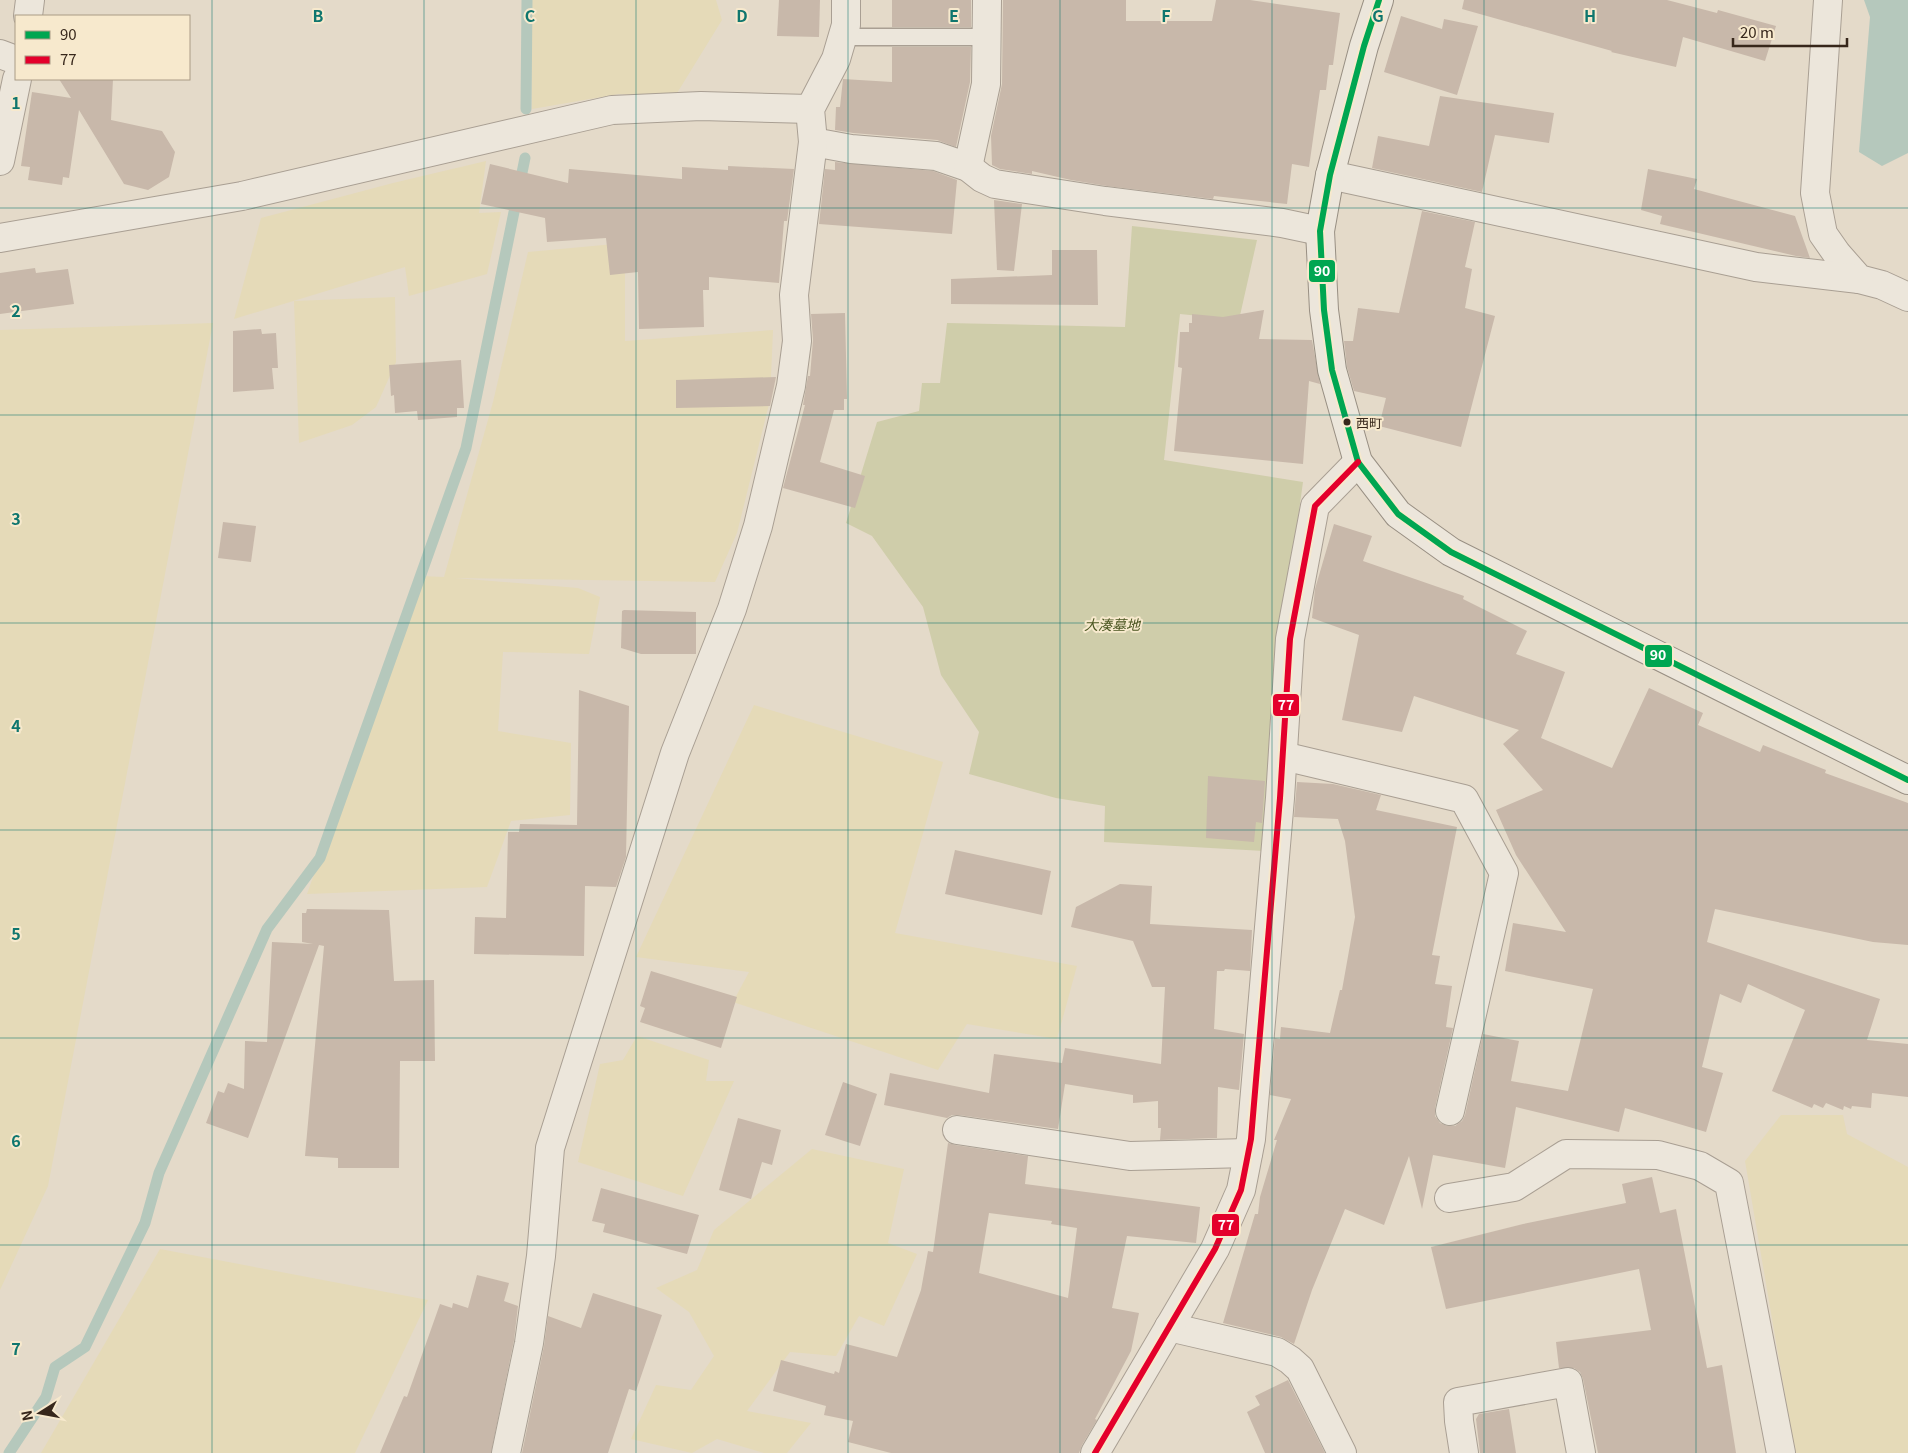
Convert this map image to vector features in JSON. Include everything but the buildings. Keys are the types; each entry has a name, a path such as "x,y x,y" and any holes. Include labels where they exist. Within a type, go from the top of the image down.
{"street":[{"path":"28,15 30,0"},
{"path":"506,1453 529,1343 539,1275 550,1148 675,753 732,609 752,544 789,395 797,340 794,296 813,142 810,109 836,59 846,24 846,0"},
{"path":"968,167 986,84 987,0"},
{"path":"1379,0 1364,46 1330,175 1320,230 1324,310 1332,370 1358,462 1398,514 1451,552 1908,780"},
{"path":"1828,0 1815,193 1823,234 1837,254 1859,279"},
{"path":"0,54 15,60"},
{"path":"0,161 17,80"},
{"path":"0,238 242,196 612,110 701,106 810,109"},
{"path":"813,142 851,149 936,156 968,167 982,178 995,184 1105,201 1282,223 1320,230"},
{"path":"1330,175 1756,267 1859,279 1882,285 1908,297"},
{"path":"1096,1453 1215,1249 1241,1190 1251,1139 1283,756 1290,639 1315,506 1358,462"},
{"path":"1283,756 1464,799 1504,873 1450,1111"},
{"path":"956,1130 1130,1156 1248,1152"},
{"path":"1449,1198 1514,1187 1566,1154 1658,1155 1700,1166 1729,1183 1781,1453"},
{"path":"1169,1326 1257,1346 1277,1352 1290,1360 1300,1368 1342,1453"},
{"path":"1464,1453 1458,1402 1568,1382 1581,1453"}],"lane":[{"path":"842,37 987,37"}],"shaded area":[{"path":"531,0 716,0 722,20 674,98 619,94 532,109"},
{"path":"1864,0 1908,0 1908,153 1882,166 1859,152 1870,17"},
{"path":"486,161 479,213 501,212 487,274 409,296 405,267 234,319 261,218 393,183"},
{"path":"625,243 625,341 773,330 770,400 737,533 715,582 455,578 578,588 600,597 589,654 503,652 498,731 571,743 570,815 511,821 487,887 307,894 421,576 444,577 493,402 528,252"},
{"path":"395,297 396,362 376,407 352,425 299,443 294,301"},
{"path":"213,323 48,1186 0,1290 0,330"},
{"path":"754,705 943,762 895,933 1077,966 1057,1039 967,1024 938,1070 733,1002 749,972 636,957"},
{"path":"637,1036 709,1060 706,1081 734,1081 683,1196 578,1162 600,1064 623,1060"},
{"path":"1781,1115 1843,1115 1847,1134 1908,1167 1908,1453 1795,1453 1745,1161"},
{"path":"812,1149 904,1169 888,1243 917,1254 884,1326 859,1316 836,1356 790,1352 747,1411 811,1423 787,1453 764,1453 717,1439 692,1453 631,1439 656,1385 691,1390 714,1356 689,1312 656,1288 697,1270 714,1230"},
{"path":"160,1249 428,1300 355,1453 41,1453"}],"green space":[{"name":"大湊墓地","path":"1132,226 1257,240 1239,320 1180,314 1164,460 1303,482 1283,627 1264,851 1104,842 1105,806 1056,798 969,774 979,732 941,675 923,607 872,536 846,523 877,422 919,411 922,383 940,383 947,323 1125,327"}],"waterway":[{"path":"526,109 527,0"},
{"path":"9,1453 46,1397 55,1367 85,1347 145,1223 159,1173 267,929 320,858 466,448 525,158"}],"transit line":[{"name":"90","path":"1379,0 1364,46 1330,175 1320,231 1324,310 1332,370 1358,462 1398,514 1451,552 1908,780"},
{"name":"77","path":"1095,1453 1215,1249 1241,1190 1251,1139 1280,798 1290,639 1315,506 1358,462"}],"place":[{"name":"西町","path":"1347,422"}]}
